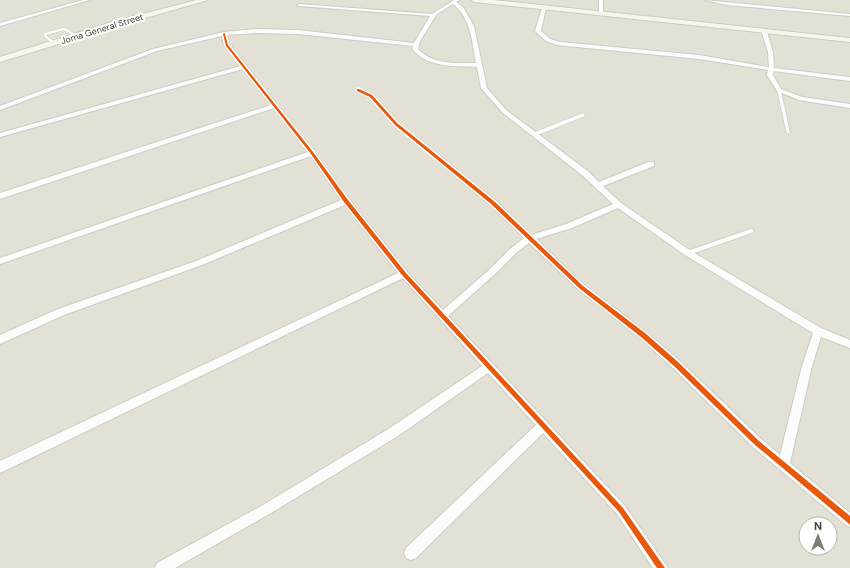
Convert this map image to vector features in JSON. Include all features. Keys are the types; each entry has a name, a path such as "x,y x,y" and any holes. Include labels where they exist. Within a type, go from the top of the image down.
{"street":[{"path":"0,25 88,0"},
{"name":"Joma General Street","path":"0,60 77,36 205,0"},
{"path":"474,0 850,40"},
{"path":"601,13 602,0"},
{"path":"706,0 727,4 850,15"},
{"path":"414,46 437,11 455,1 472,26 478,65 484,88 494,102 504,112 535,134 599,185 618,205 688,253 818,331 850,344"},
{"path":"299,5 347,6 433,16"},
{"path":"544,8 538,31 548,40 559,44 699,57 850,79"},
{"path":"764,30 770,49 772,68 770,75 778,90 801,99 850,106"},
{"path":"0,108 155,50 224,34 257,31 291,32 414,46"},
{"path":"224,34 227,45 312,152 346,201 404,274 621,510 661,568"},
{"path":"414,46 417,53 431,60 478,65"},
{"path":"0,135 245,67"},
{"path":"358,90 371,96 396,124 492,203 581,287 643,335 676,364 757,443 850,521"},
{"path":"0,196 275,106"},
{"path":"0,261 312,152"},
{"path":"599,185 651,164"},
{"path":"0,340 60,312 200,263 346,201"},
{"path":"443,315 513,251 530,238 569,226 618,205"},
{"path":"0,467 404,274"},
{"path":"784,465 806,366 818,331"},
{"path":"162,568 267,510 388,436 490,366"},
{"path":"411,553 544,425"}],"lane":[{"path":"54,43 45,36 45,34 64,29 77,36"},
{"path":"778,90 788,132"},
{"path":"535,134 583,115"},
{"path":"688,253 751,231"}],"shaded area":[{"path":"0,0 850,0 850,568 0,568"}],"cycle path":[{"path":"224,34 227,45 312,153 346,201 404,274 621,510 661,568"},
{"path":"358,90 371,96 396,124 493,203 581,287 643,335 676,364 757,443 850,521"}]}
